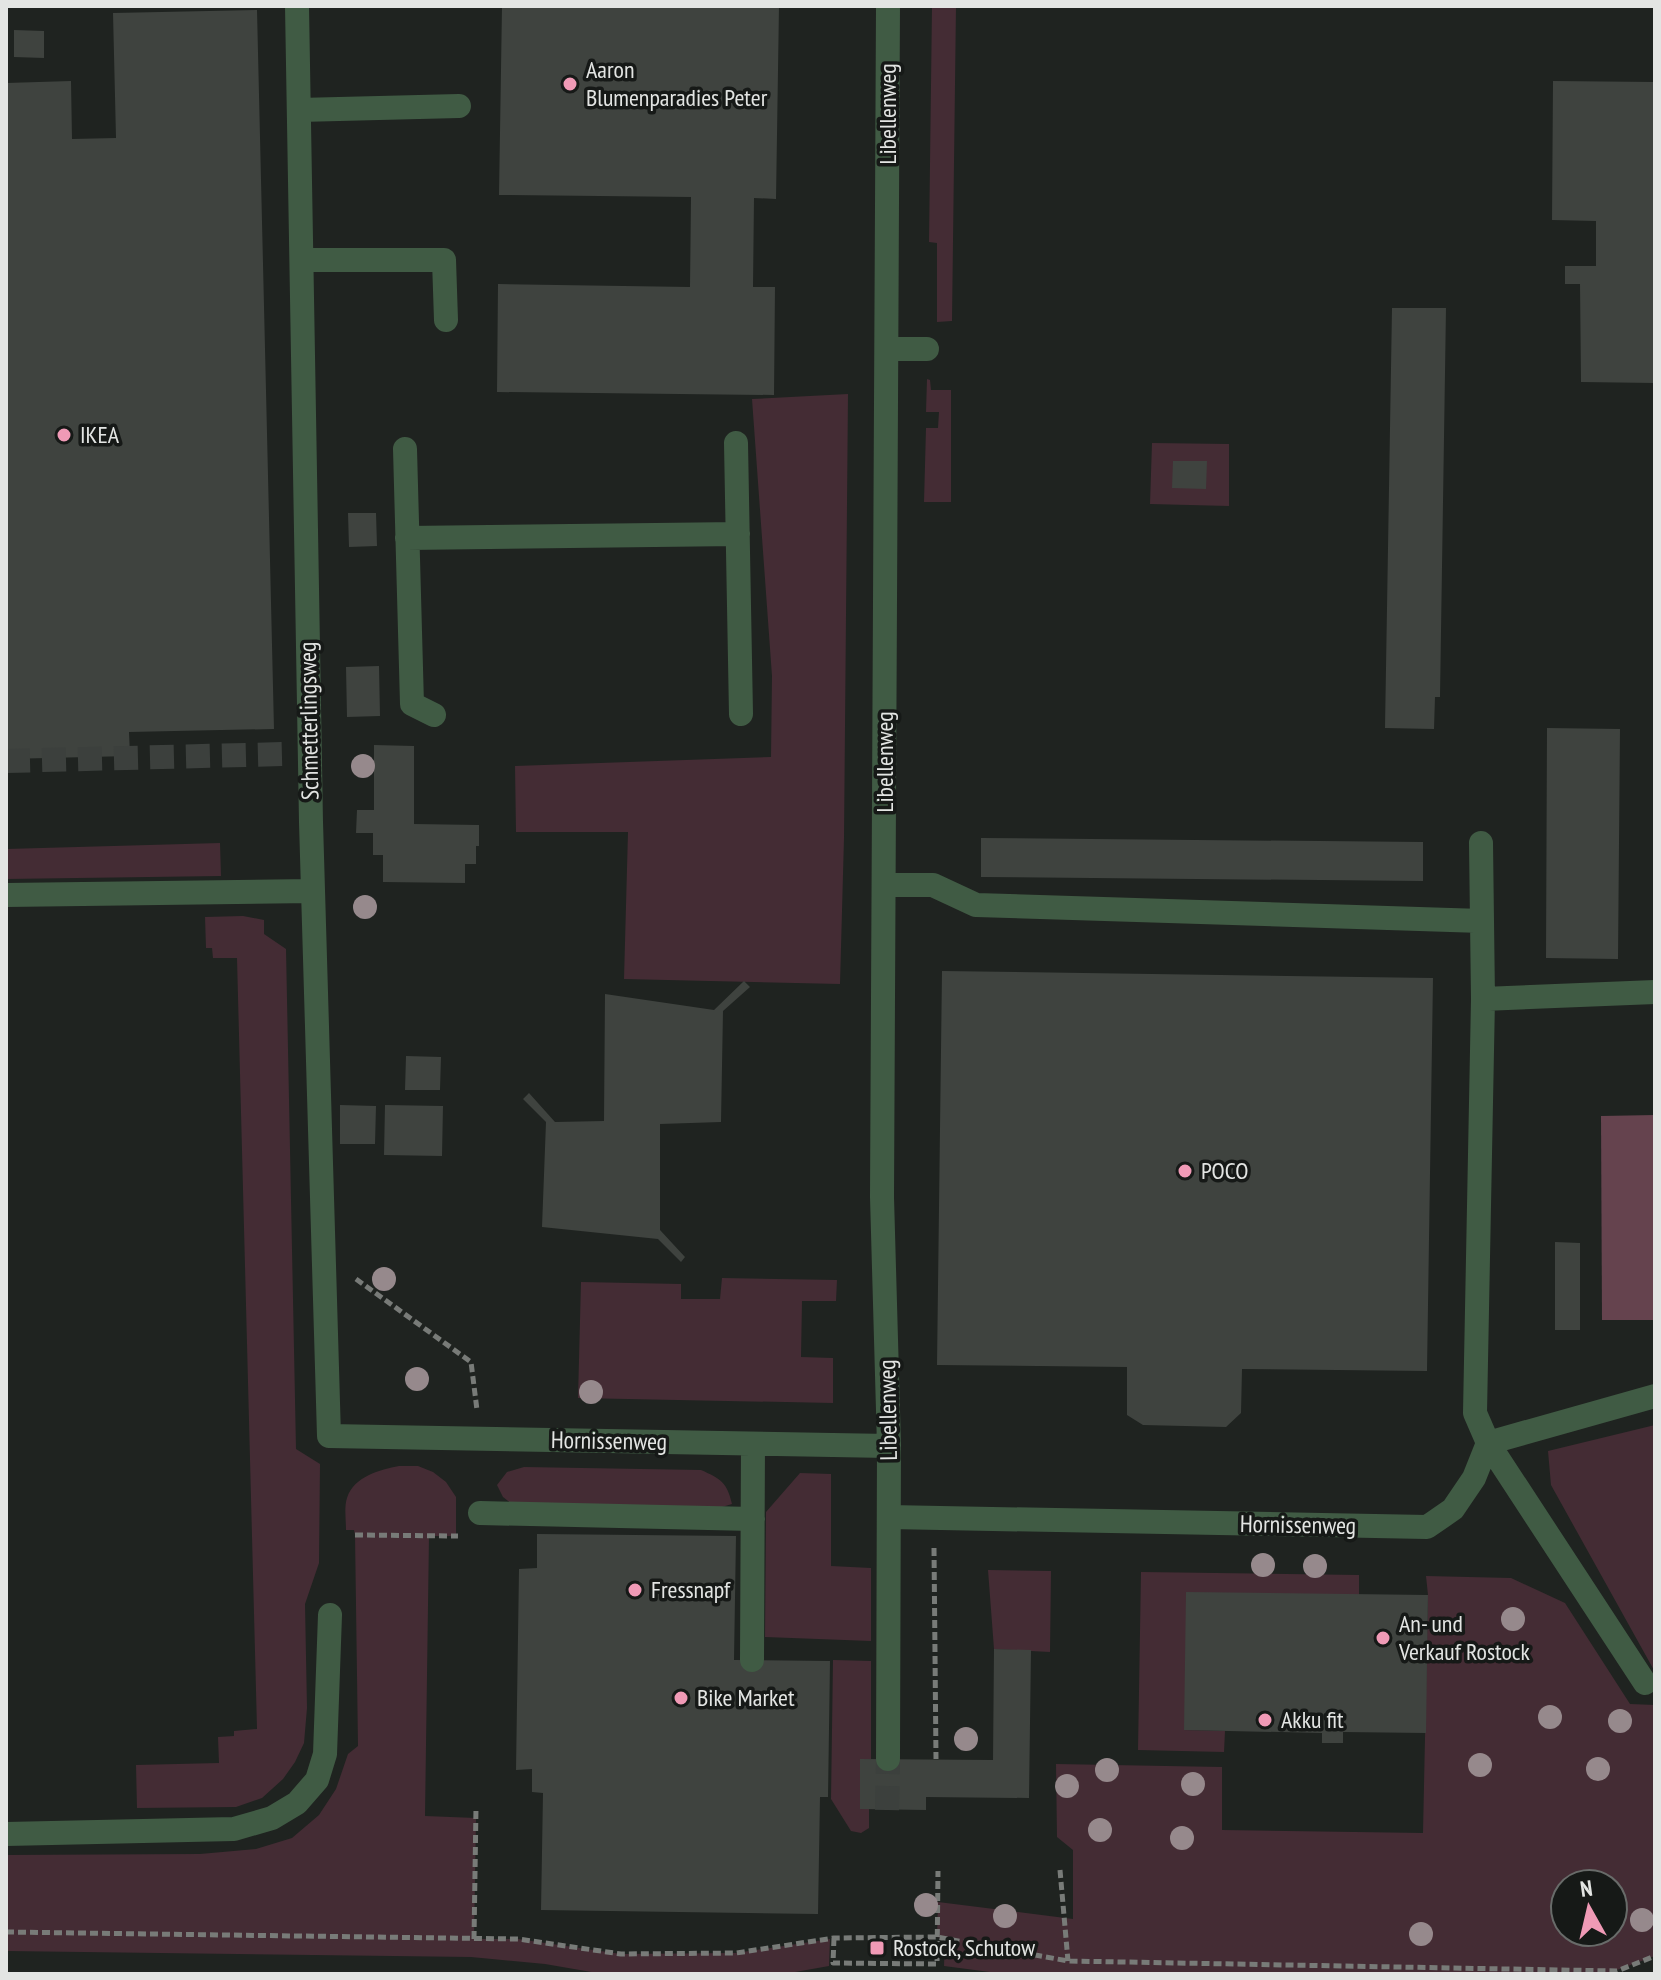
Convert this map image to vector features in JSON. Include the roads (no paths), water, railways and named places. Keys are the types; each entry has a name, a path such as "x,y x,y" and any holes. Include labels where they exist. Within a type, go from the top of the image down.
{"street":[{"name":"Schmetterlingsweg","path":"297,6 313,891 329,1436"},
{"name":"Libellenweg","path":"888,6 882,1197 889,1446 888,1759"},
{"path":"299,110 459,106"},
{"path":"302,260 444,260 446,320"},
{"path":"887,349 927,349"},
{"path":"736,443 738,534 731,626 741,714"},
{"path":"405,449 407,538 419,631 412,704 434,715"},
{"path":"407,538 738,534"},
{"path":"1481,843 1483,999 1475,1413 1488,1443 1645,1683"},
{"path":"884,885 933,885 976,905 1482,921"},
{"path":"6,895 313,891"},
{"path":"1483,999 1655,992"},
{"path":"1488,1443 1655,1396"},
{"name":"Hornissenweg","path":"329,1436 889,1446"},
{"name":"Hornissenweg","path":"889,1517 1427,1527 1453,1509 1474,1478 1488,1443"},
{"path":"752,1660 753,1444"},
{"path":"480,1513 753,1519"},
{"path":"6,1834 234,1829 272,1818 297,1803 317,1780 325,1754 330,1615"}],"tunnel":[{"path":"6,761 283,754"},
{"path":"887,1810 888,1759"}],"place":[{"name":"Aaron Blumenparadies Peter","path":"570,84"},
{"name":"IKEA","path":"64,435"},
{"name":"POCO","path":"1185,1171"},
{"name":"Fressnapf","path":"635,1590"},
{"name":"An- und Verkauf Rostock","path":"1383,1638"},
{"name":"Bike Market","path":"681,1698"},
{"name":"Akku fit","path":"1265,1720"},
{"name":"Rostock, Schutow","path":"877,1948"}]}
